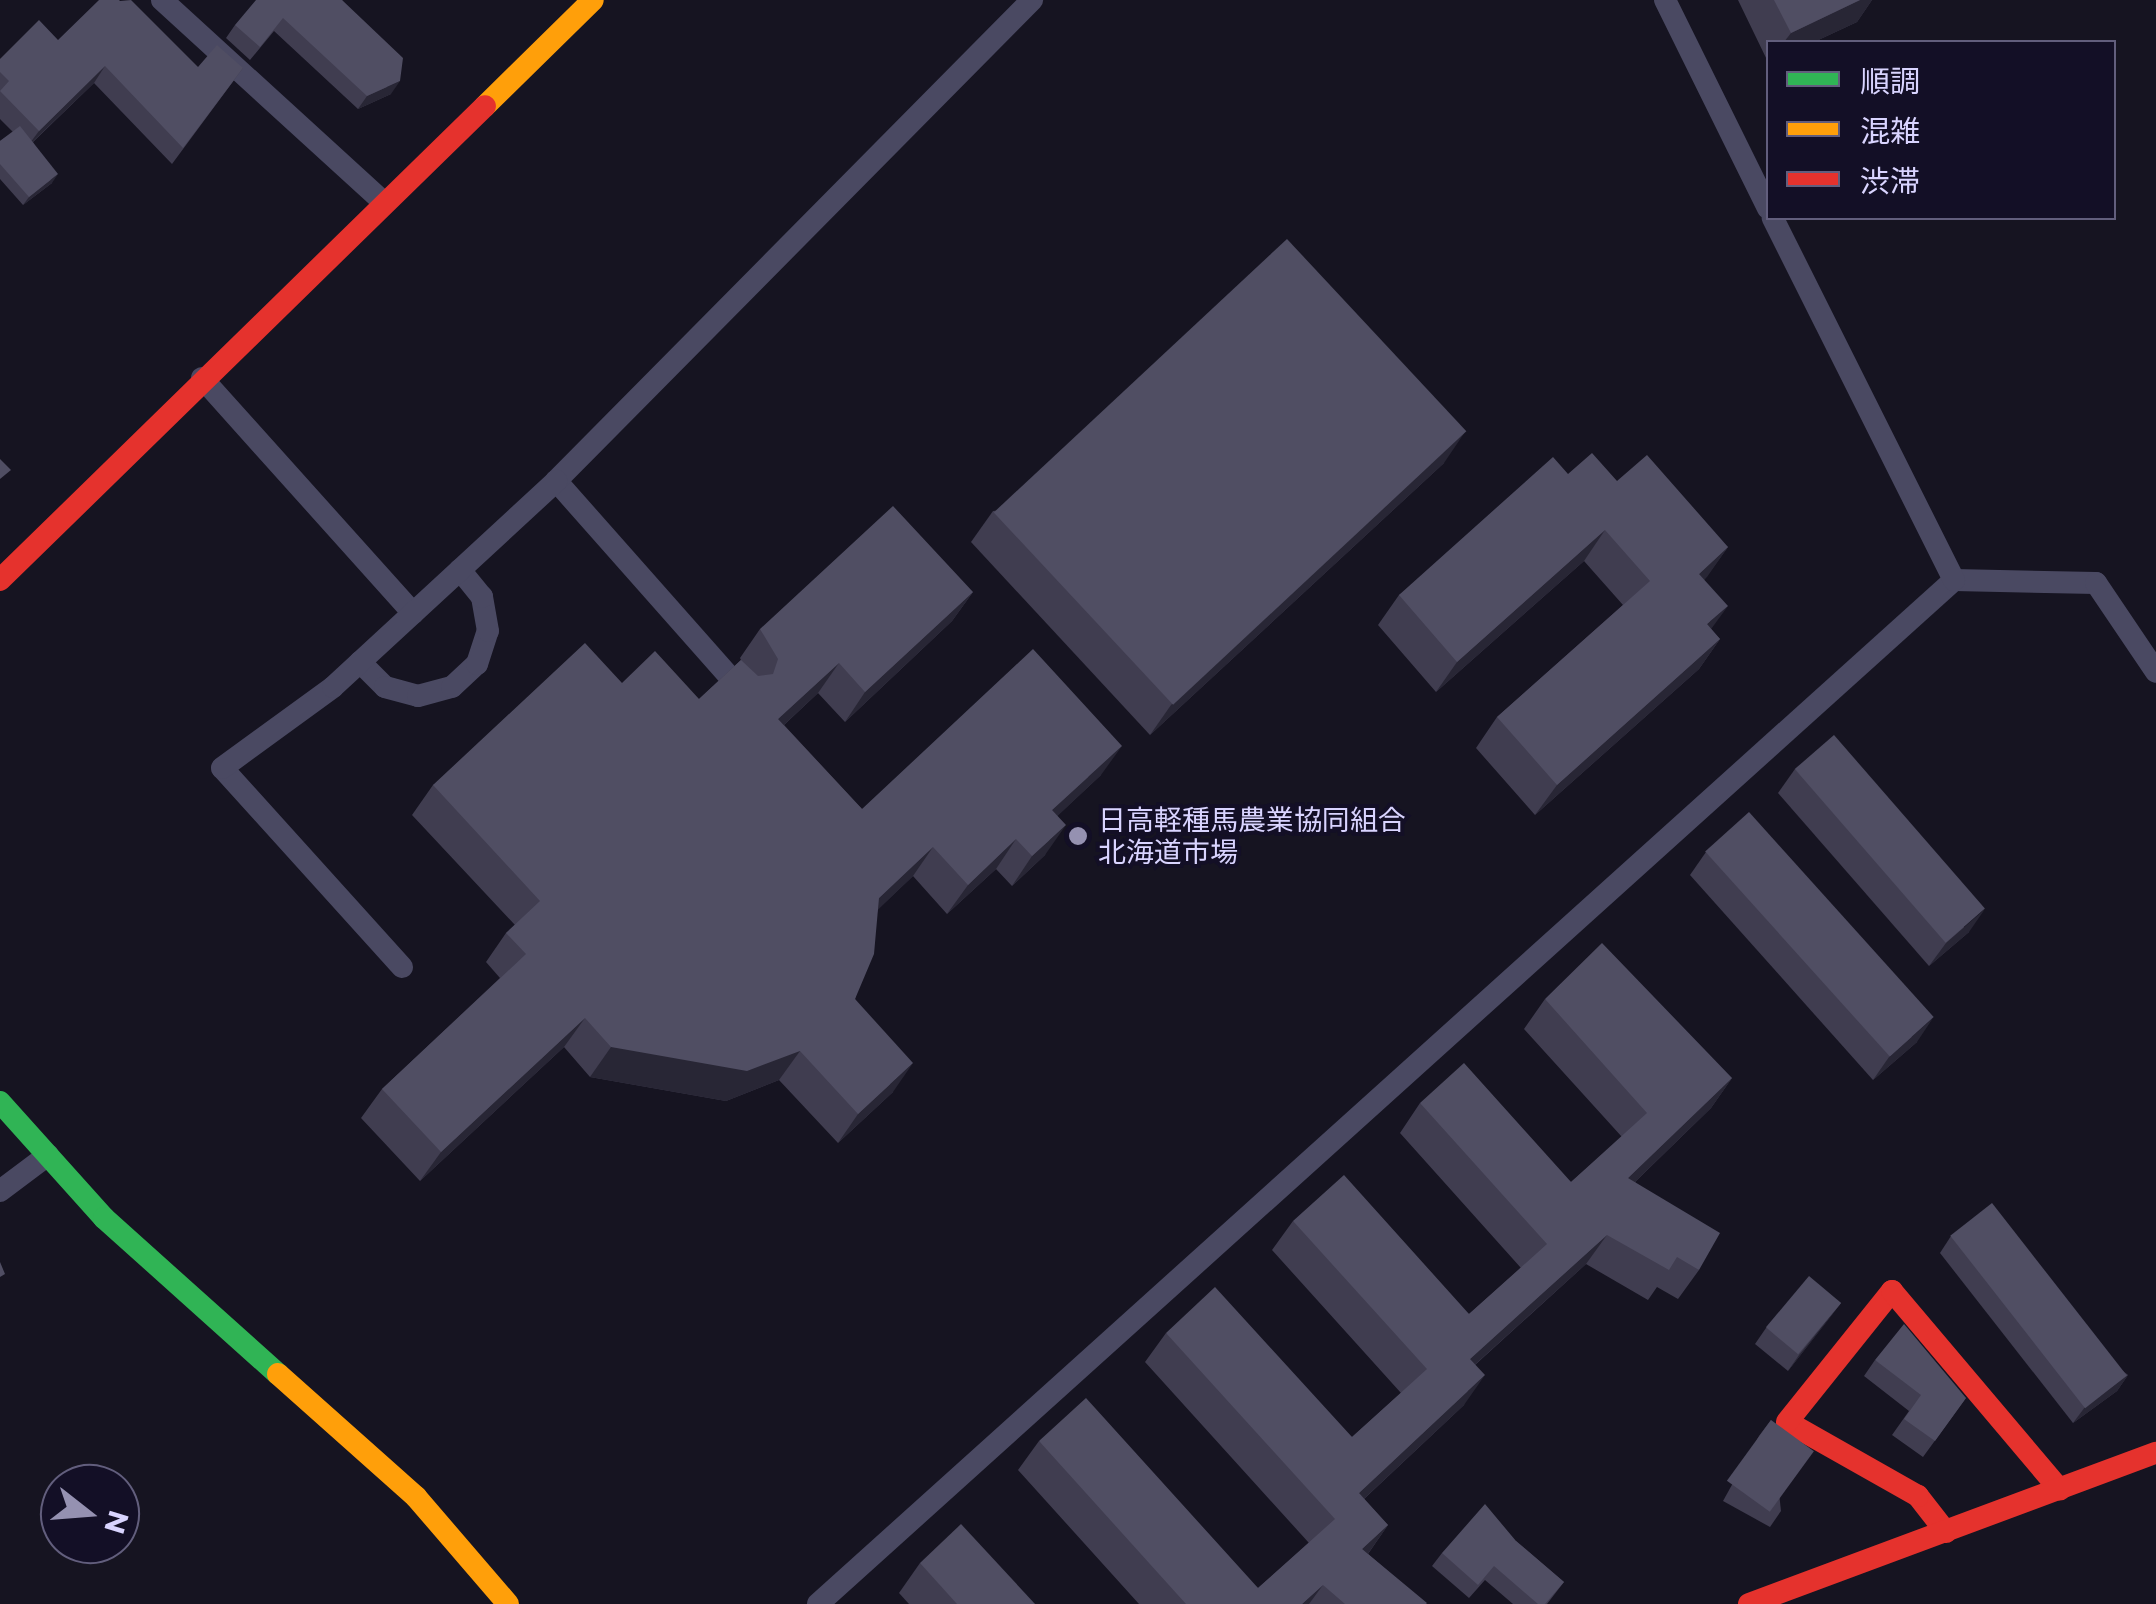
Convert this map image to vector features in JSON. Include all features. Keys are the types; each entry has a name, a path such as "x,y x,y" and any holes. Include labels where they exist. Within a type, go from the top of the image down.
{"street":[{"path":"0,580 200,375 592,0"},
{"path":"0,1102 156,1266 416,1497 508,1604"},
{"path":"1946,1532 1918,1496 1787,1422 1892,1291 2060,1490"},
{"path":"1749,1604 2156,1453"}],"lane":[{"path":"162,0 382,201"},
{"path":"402,966 222,768 360,662 556,481 1032,0"},
{"path":"1665,0 1766,204"},
{"path":"1774,220 1954,580"},
{"path":"200,375 413,613"},
{"path":"556,481 742,692"},
{"path":"360,662 385,686 418,696 452,687 477,664 488,631 482,596 460,570"},
{"path":"818,1604 1954,580 2096,583 2156,672"},
{"path":"0,1191 48,1155"}],"building":[{"path":"99,0 131,0 198,67 217,45 243,68 183,148 105,66 39,131 0,91 9,81 0,72 0,59 39,20 58,40"},
{"path":"256,0 342,0 403,58 400,81 367,96 283,18 260,47 235,25"},
{"path":"1774,0 1860,0 1791,33"},
{"path":"20,126 58,174 29,197 0,164 0,141"},
{"path":"1287,239 1466,431 1173,705 994,512"},
{"path":"1592,453 1617,481 1647,455 1728,547 1699,574 1728,606 1707,624 1720,639 1557,785 1497,717 1650,581 1605,530 1457,662 1399,595 1553,457 1568,474"},
{"path":"0,459 11,470 0,479"},
{"path":"893,506 973,592 865,692 839,663 778,719 862,809 1033,649 1122,746 1052,810 1066,825 1032,856 1016,839 968,885 933,847 879,898 874,954 855,999 913,1063 858,1114 800,1051 747,1071 611,1047 585,1018 441,1152 382,1089 526,954 506,933 540,901 433,785 585,643 622,683 655,651 699,699 741,660 758,676 773,674 778,659 760,629"},
{"path":"1834,735 1985,909 1946,943 1795,769"},
{"path":"1749,812 1934,1017 1890,1057 1705,851"},
{"path":"1602,943 1732,1078 1628,1178 1720,1233 1699,1270 1677,1257 1669,1270 1607,1235 1470,1359 1485,1375 1359,1493 1388,1525 1362,1549 1426,1604 1345,1604 1323,1585 1302,1604 1186,1604 1039,1441 1086,1398 1258,1588 1335,1519 1166,1333 1215,1287 1352,1437 1427,1369 1293,1221 1344,1175 1469,1314 1547,1244 1420,1103 1464,1063 1571,1182 1647,1113 1545,999"},
{"path":"1992,1203 2127,1376 2085,1408 1950,1236"},
{"path":"1809,1276 1841,1303 1798,1354 1766,1327"},
{"path":"1904,1324 1966,1398 1935,1441 1904,1419 1921,1395 1875,1360"},
{"path":"1771,1420 1814,1451 1770,1512 1727,1481"},
{"path":"1485,1504 1516,1541 1564,1582 1545,1604 1538,1604 1494,1566 1478,1585 1442,1553"},
{"path":"961,1524 1035,1604 957,1604 920,1563"}],"traffic: fast":[{"path":"0,1102 104,1218 278,1374"}],"traffic: slow":[{"path":"485,106 593,0"},
{"path":"278,1374 416,1497 508,1604"}],"traffic: jam":[{"path":"0,580 485,106"},
{"path":"1946,1532 1918,1496 1787,1422 1892,1291 2060,1490"},
{"path":"1749,1604 2156,1453"}],"place":[{"name":"日高軽種馬農業協同組合 北海道市場","path":"1078,836"}]}
